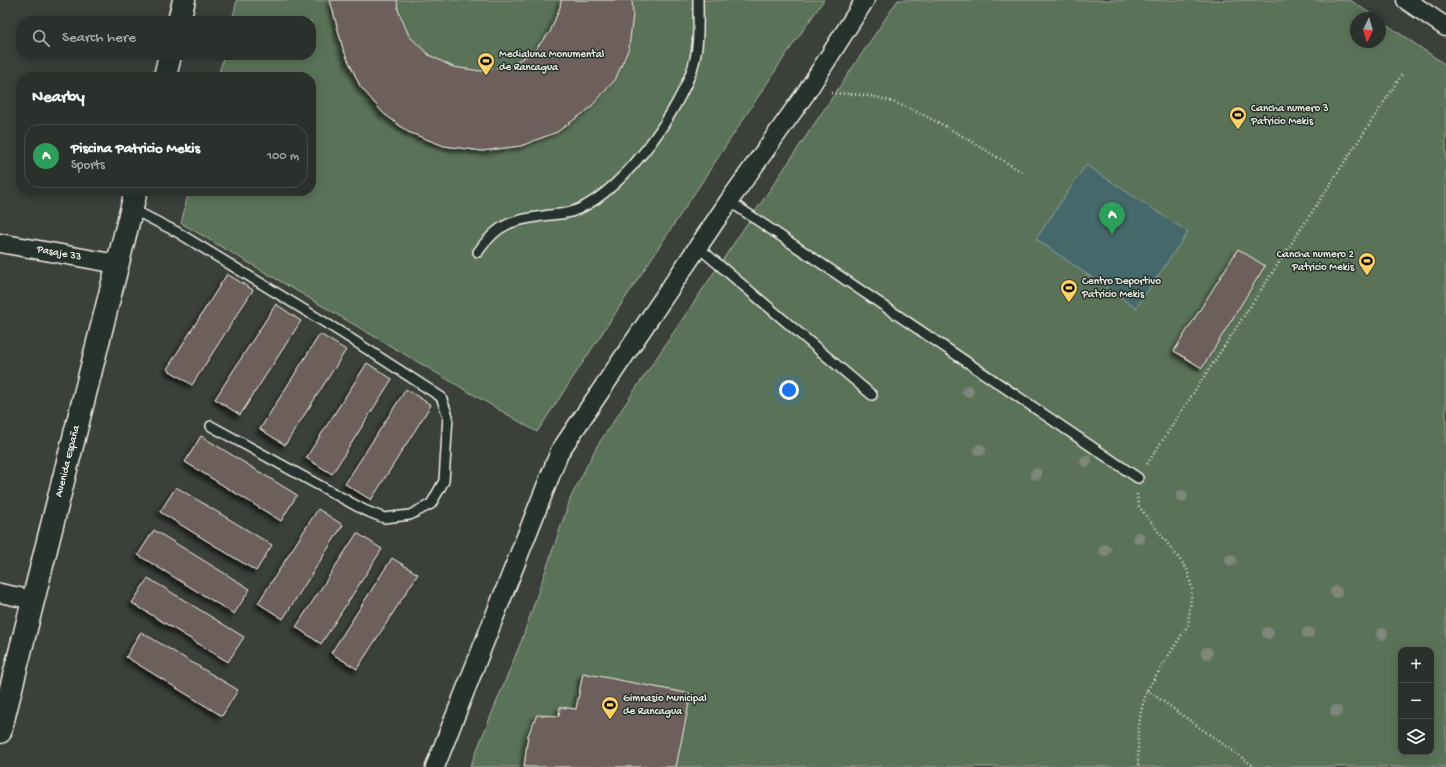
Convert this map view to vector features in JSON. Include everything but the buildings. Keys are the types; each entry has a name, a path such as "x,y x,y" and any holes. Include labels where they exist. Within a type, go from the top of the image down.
{"main road":[{"path":"180,16 184,0"},
{"path":"166,72 169,60"},
{"name":"Avenida España","path":"0,732 134,200"}],"street":[{"path":"435,767 560,451 698,246 806,93 865,0"},
{"path":"1406,0 1446,27"},
{"name":"Pasaje 33","path":"0,243 118,264"},
{"path":"0,593 33,600"}],"lane":[{"path":"478,252 490,236 504,224 532,217 571,212 605,194 646,150 691,75 698,42 698,0"},
{"path":"134,200 177,232 342,333 441,397 448,416 444,481 431,504 410,515 384,518 364,510 211,426"},
{"path":"729,201 1138,478"},
{"path":"698,246 872,395"}],"path":[{"path":"1138,767 1138,733 1141,711 1147,690 1188,625 1192,589 1187,569 1138,504 1136,490 1138,478 1403,73"},
{"path":"806,93 873,96 904,106 927,117 1024,173"},
{"path":"1147,690 1254,767"}],"green space":[{"path":"237,0 824,0 783,59 537,432 181,223 188,196 316,196 316,72 219,72 223,60 316,60 316,16 233,16"},
{"name":"Centro Deportivo Patricio Mekis","path":"898,0 1350,0 1368,12 1350,12 1350,48 1386,48 1386,24 1446,65 1446,767 470,767 521,642 571,497 597,446"}],"water":[{"path":"1086,165 1188,232 1136,308 1036,239"}],"place":[{"name":"Medialuna Monumental de Rancagua","path":"486,76"},
{"name":"Cancha numero 3 Patricio Mekis","path":"1238,130"},
{"name":"Piscina Patricio Mekis","path":"1112,235"},
{"name":"Cancha numero 2 Patricio Mekis","path":"1367,276"},
{"name":"Centro Deportivo Patricio Mekis","path":"1069,303"},
{"name":"Gimnasio Municipal de Rancagua","path":"610,720"}]}
